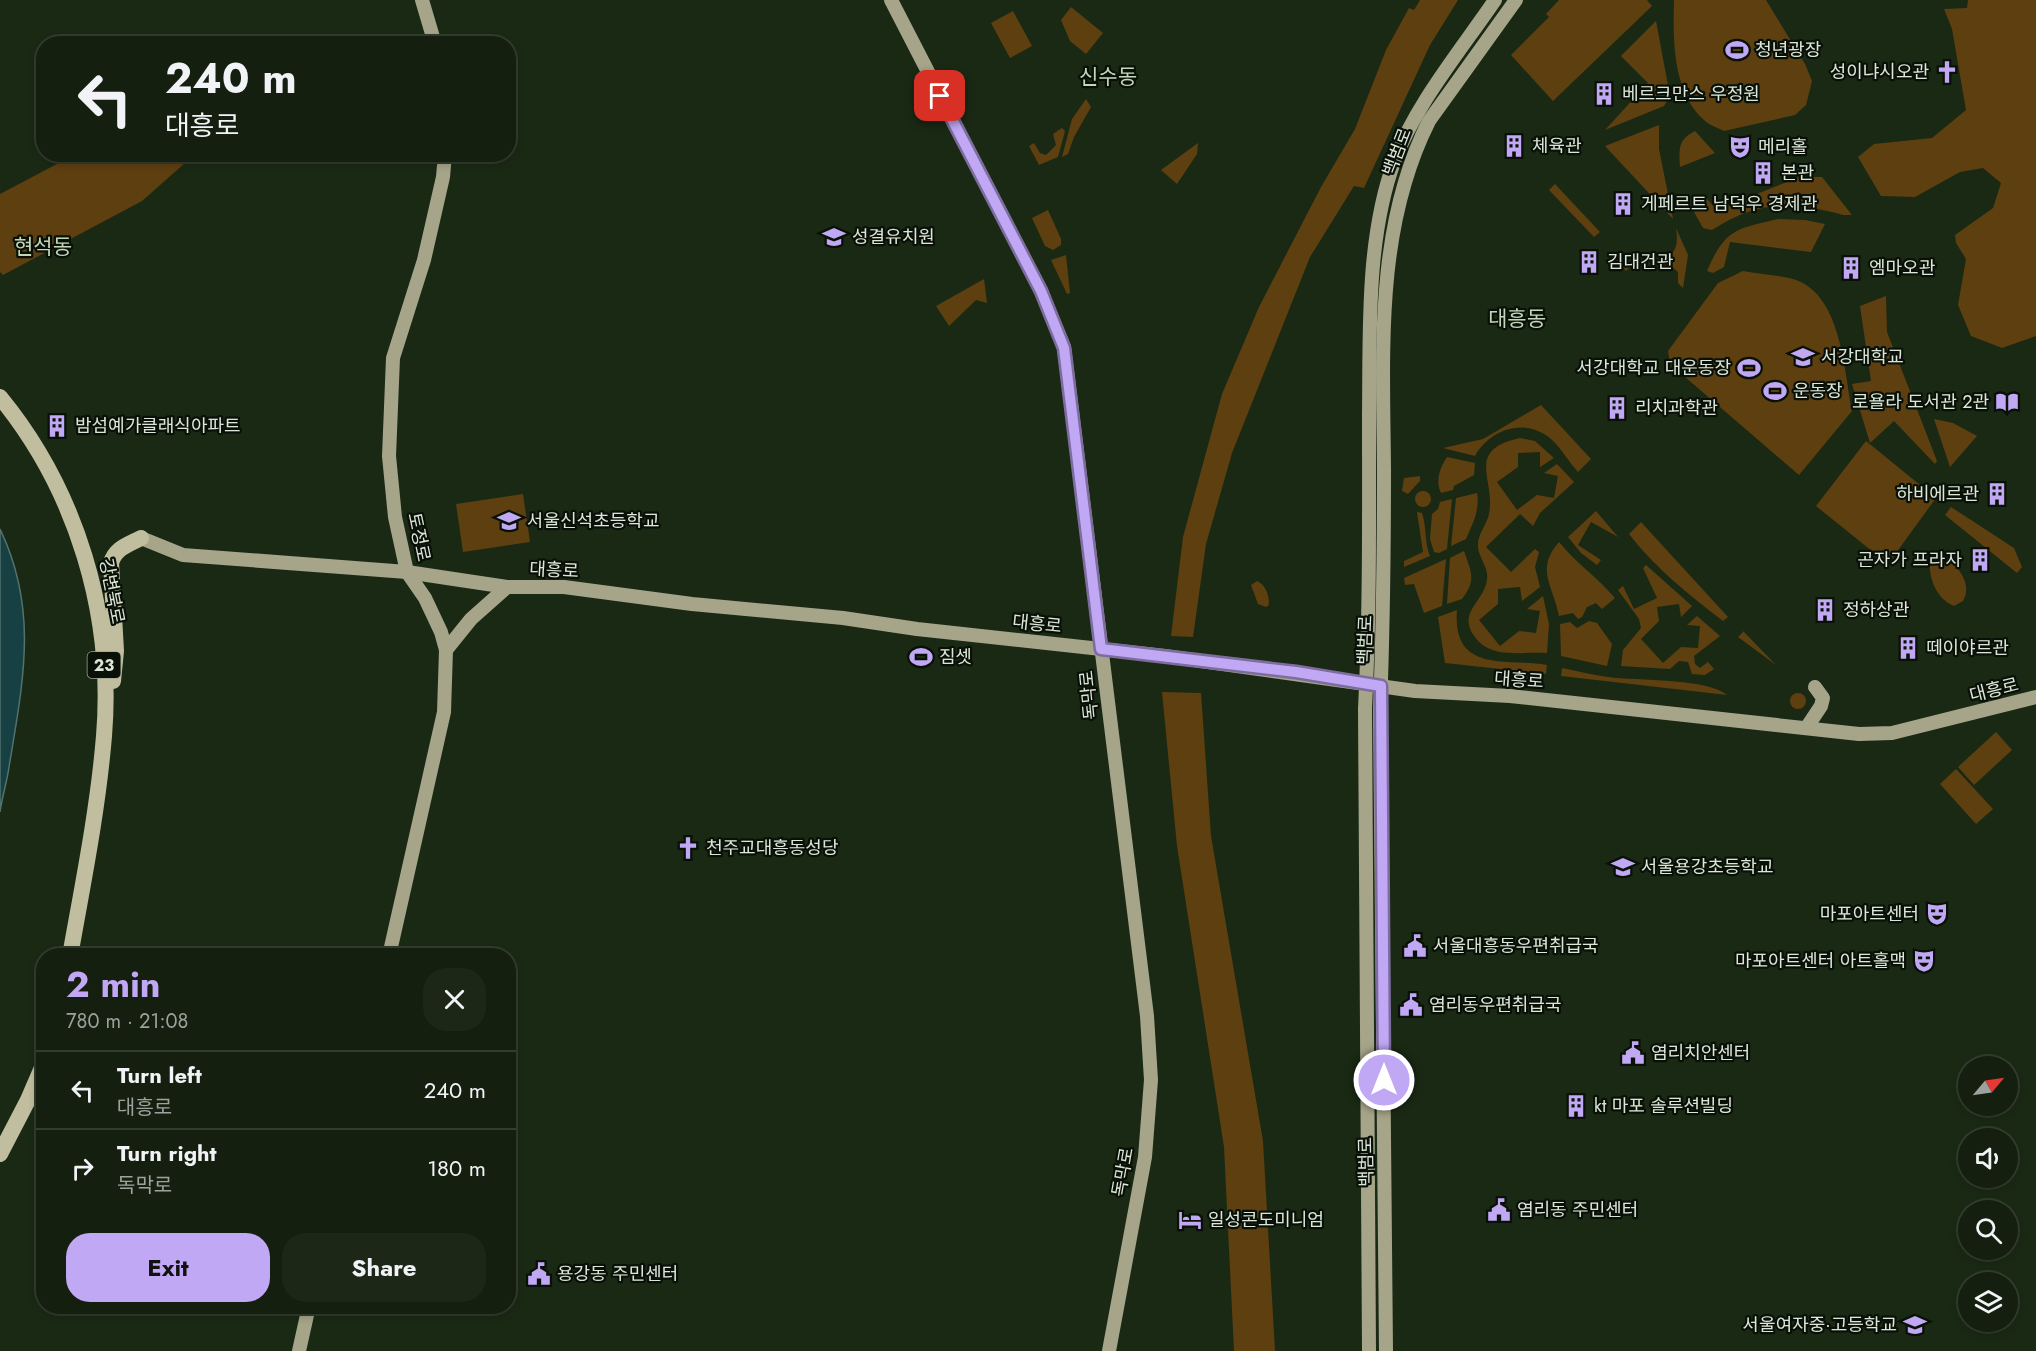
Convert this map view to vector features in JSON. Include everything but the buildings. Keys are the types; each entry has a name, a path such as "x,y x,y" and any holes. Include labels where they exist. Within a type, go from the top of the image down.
{"highway":[{"name":"강변북로","path":"0,397 24,427 74,521 88,565 104,648 104,736 71,948"},
{"path":"105,699 113,680 116,651 111,562 118,549 141,538"},
{"path":"0,1154 36,1082"}],"main road":[{"path":"422,0 433,36"},
{"name":"독막로","path":"891,0 1041,291 1064,348 1147,1016 1151,1080 1145,1156 1109,1351"},
{"name":"백범로","path":"1369,1351 1365,733 1369,622 1370,347 1376,248 1386,188 1401,143 1495,0"},
{"name":"백범로","path":"1386,1351 1380,733 1383,623 1383,349 1388,272 1392,234 1411,160 1429,121 1516,0"},
{"path":"1481,21 1479,34 1471,46 1476,51 1484,45"},
{"path":"1442,78 1447,87 1443,101"},
{"name":"토정로","path":"390,948 444,712 447,675 446,650 441,632 425,598 407,572 395,517 389,456 393,358 424,260 444,162"},
{"name":"대흥로","path":"141,538 183,555 407,572 507,587 564,587 692,604 834,617 917,629 1101,649 1436,693 1510,696 1859,734 1892,733 2036,698"},
{"path":"446,650 471,619 507,587"},
{"path":"1807,727 1821,706 1823,698 1815,687"},
{"path":"1365,733 1380,733"},
{"path":"299,1351 307,1314"}],"shaded area":[{"path":"1420,0 1458,0 1430,45 1364,188 1354,186 1310,257 1232,453 1206,544 1193,637 1171,636 1183,537 1222,394 1259,307 1321,187 1355,129 1386,50 1409,8 1414,10"},
{"path":"1559,0 1647,0 1652,6 1553,101 1511,55 1549,17 1546,14"},
{"path":"1674,0 1766,0 1805,64 1812,81 1806,105 1795,115 1724,131 1706,122 1693,108 1680,80 1675,47"},
{"path":"1968,0 2036,0 2036,336 2002,348 1971,336 1958,305 1966,259 1956,243 1955,235 1993,208 2001,183 1983,168 1960,172 1915,197 1881,196 1858,157 1874,144 1932,138 1966,110 1952,29 1944,9 1967,8"},
{"path":"1071,7 1103,33 1086,54 1070,41 1061,20"},
{"path":"1013,11 1032,46 1010,58 991,23"},
{"path":"1656,21 1670,96 1664,106 1605,130 1648,83 1621,56"},
{"path":"1086,99 1091,107 1074,137 1068,154 1062,157 1072,119"},
{"path":"1659,125 1659,149 1673,219 1605,146"},
{"path":"1062,128 1065,131 1058,157 1039,165 1029,146 1034,143 1040,153 1046,155 1056,145 1053,134"},
{"path":"1695,131 1715,153 1680,167 1681,145 1685,138"},
{"path":"1198,143 1197,154 1177,184 1161,170"},
{"path":"61,162 186,162 142,201 3,275 0,272 0,194"},
{"path":"1799,177 1822,177 1852,215 1807,207 1776,206 1745,213 1712,230 1703,228 1690,205 1706,198 1717,210"},
{"path":"1555,184 1600,232 1594,237 1549,190"},
{"path":"1048,210 1061,239 1061,245 1053,250 1045,246 1032,218"},
{"path":"1778,219 1805,220 1825,224 1811,252 1730,242 1724,267 1713,273 1707,271 1720,247 1734,233 1752,225"},
{"path":"1676,228 1688,255 1683,288 1678,283 1678,272 1668,264 1661,266 1656,262 1668,258 1674,250 1677,240"},
{"path":"1620,253 1632,265 1626,271 1614,258"},
{"path":"1066,255 1070,293 1067,294 1051,260"},
{"name":"운동장","path":"1743,271 1781,276 1809,287 1831,316 1837,334 1852,411 1799,475 1670,364 1668,351 1718,283"},
{"path":"984,279 987,303 976,300 949,326 936,306"},
{"path":"1886,296 1887,332 1937,461 1935,464 1894,421 1870,443 1852,384 1871,381 1860,306"},
{"path":"1541,405 1591,459 1578,472 1551,439 1531,429 1509,429 1499,433 1490,439 1475,456 1443,448 1483,439"},
{"path":"1934,419 1953,423 1977,436 1950,467"},
{"path":"1520,438 1535,441 1554,458 1540,467 1540,452 1518,453 1518,467 1497,482 1517,510 1537,495 1554,498 1558,476 1544,473 1557,464 1574,482 1540,513 1533,526 1520,514 1486,547 1511,572 1535,549 1539,552 1535,567 1540,587 1522,601 1520,587 1498,589 1498,604 1479,620 1500,646 1519,631 1536,633 1540,611 1527,609 1543,596 1549,624 1547,653 1508,653 1490,649 1475,637 1469,621 1473,607 1482,594 1487,579 1478,544 1479,536 1489,514 1487,458 1503,443"},
{"path":"1866,441 1936,498 1888,564 1816,506"},
{"path":"1447,457 1475,463 1474,475 1454,486 1453,490 1441,493 1438,484 1439,474"},
{"path":"1420,476 1420,481 1408,494 1402,491 1404,478"},
{"path":"1423,491 1431,499 1423,507 1415,499"},
{"path":"1477,493 1477,511 1466,539 1451,546 1456,498"},
{"path":"523,494 530,542 463,552 456,504"},
{"path":"1452,499 1447,549 1439,553 1434,552 1430,539 1432,514 1438,509 1440,502"},
{"path":"1951,507 2014,548 2022,567 2017,573 1945,515"},
{"path":"1596,511 1618,537 1591,522 1578,545 1601,560 1597,565 1581,553 1568,537"},
{"path":"1417,512 1422,513 1430,556 1404,567 1404,561 1423,552"},
{"path":"1641,522 1728,617 1723,621 1685,591 1650,558 1629,534"},
{"path":"1559,542 1615,598 1602,609 1596,603 1587,607 1582,617 1578,619 1573,613 1559,616 1547,569 1552,552"},
{"path":"1464,551 1471,576 1470,586 1462,599 1447,604 1450,558"},
{"path":"1942,556 1958,569 1965,581 1966,594 1963,601 1954,606 1938,593 1930,573 1930,559"},
{"path":"1446,559 1442,606 1424,613 1414,584 1405,585 1404,578"},
{"path":"1646,565 1692,606 1681,617 1679,604 1657,607 1659,621 1641,639 1663,663 1681,647 1698,648 1700,626 1687,625 1697,616 1720,636 1694,656 1695,664 1700,668 1708,662 1714,669 1705,675 1692,674 1688,662 1679,661 1670,669 1621,666 1623,650 1641,628 1639,619 1618,590 1623,586 1634,609 1657,598 1643,568"},
{"path":"1257,581 1263,585 1268,594 1269,605 1266,607 1258,604 1251,585"},
{"path":"1457,610 1458,630 1463,645 1473,654 1485,659 1547,665 1546,674 1445,663 1438,617"},
{"path":"1589,621 1597,623 1612,644 1607,666 1561,656 1560,624 1570,622 1577,628"},
{"path":"1744,632 1776,665 1738,637"},
{"path":"1562,668 1608,677 1688,683 1717,690 1727,695 1561,676"},
{"path":"1162,692 1201,693 1211,836 1263,1141 1275,1351 1234,1351 1224,1147 1177,846"},
{"path":"1795,693 1801,693 1806,701 1804,707 1795,709 1790,704 1790,698"},
{"path":"1996,732 2012,750 1974,785 1958,767"},
{"path":"1956,769 1993,809 1976,824 1940,784"}],"water":[{"path":"0,529 20,588 24,617 24,647 19,705 0,812"}],"place":[{"name":"청년광장","path":"1737,50"},
{"name":"성이냐시오관","path":"1947,72"},
{"name":"베르크만스 우정원","path":"1604,94"},
{"name":"체육관","path":"1514,146"},
{"name":"메리홀","path":"1740,147"},
{"name":"본관","path":"1763,173"},
{"name":"게페르트 남덕우 경제관","path":"1623,204"},
{"name":"성결유치원","path":"834,237"},
{"name":"김대건관","path":"1589,262"},
{"name":"엠마오관","path":"1851,268"},
{"name":"서강대학교","path":"1803,357"},
{"name":"서강대학교 대운동장","path":"1749,368"},
{"name":"운동장","path":"1775,391"},
{"name":"로욜라 도서관 2관","path":"2007,402"},
{"name":"리치과학관","path":"1617,408"},
{"name":"밤섬예가클래식아파트","path":"57,426"},
{"name":"하비에르관","path":"1997,494"},
{"name":"서울신석초등학교","path":"509,521"},
{"name":"곤자가 프라자","path":"1980,560"},
{"name":"정하상관","path":"1825,610"},
{"name":"떼이야르관","path":"1908,648"},
{"name":"짐셋","path":"921,657"},
{"name":"천주교대흥동성당","path":"688,848"},
{"name":"서울용강초등학교","path":"1623,867"},
{"name":"마포아트센터","path":"1937,914"},
{"name":"서울대흥동우편취급국","path":"1415,946"},
{"name":"마포아트센터 아트홀맥","path":"1924,961"},
{"name":"염리동우편취급국","path":"1411,1005"},
{"name":"염리치안센터","path":"1633,1053"},
{"name":"kt 마포 솔루션빌딩","path":"1576,1106"},
{"name":"염리동 주민센터","path":"1499,1210"},
{"name":"일성콘도미니엄","path":"1190,1220"},
{"name":"용강동 주민센터","path":"539,1274"},
{"name":"서울여자중·고등학교","path":"1915,1325"}],"district":[{"name":"신수동","path":"1108,77"},
{"name":"현석동","path":"43,247"},
{"name":"대흥동","path":"1517,319"}],"route":[{"path":"940,96 1041,291 1064,348 1101,649 1296,672 1381,686 1384,1080"}]}
